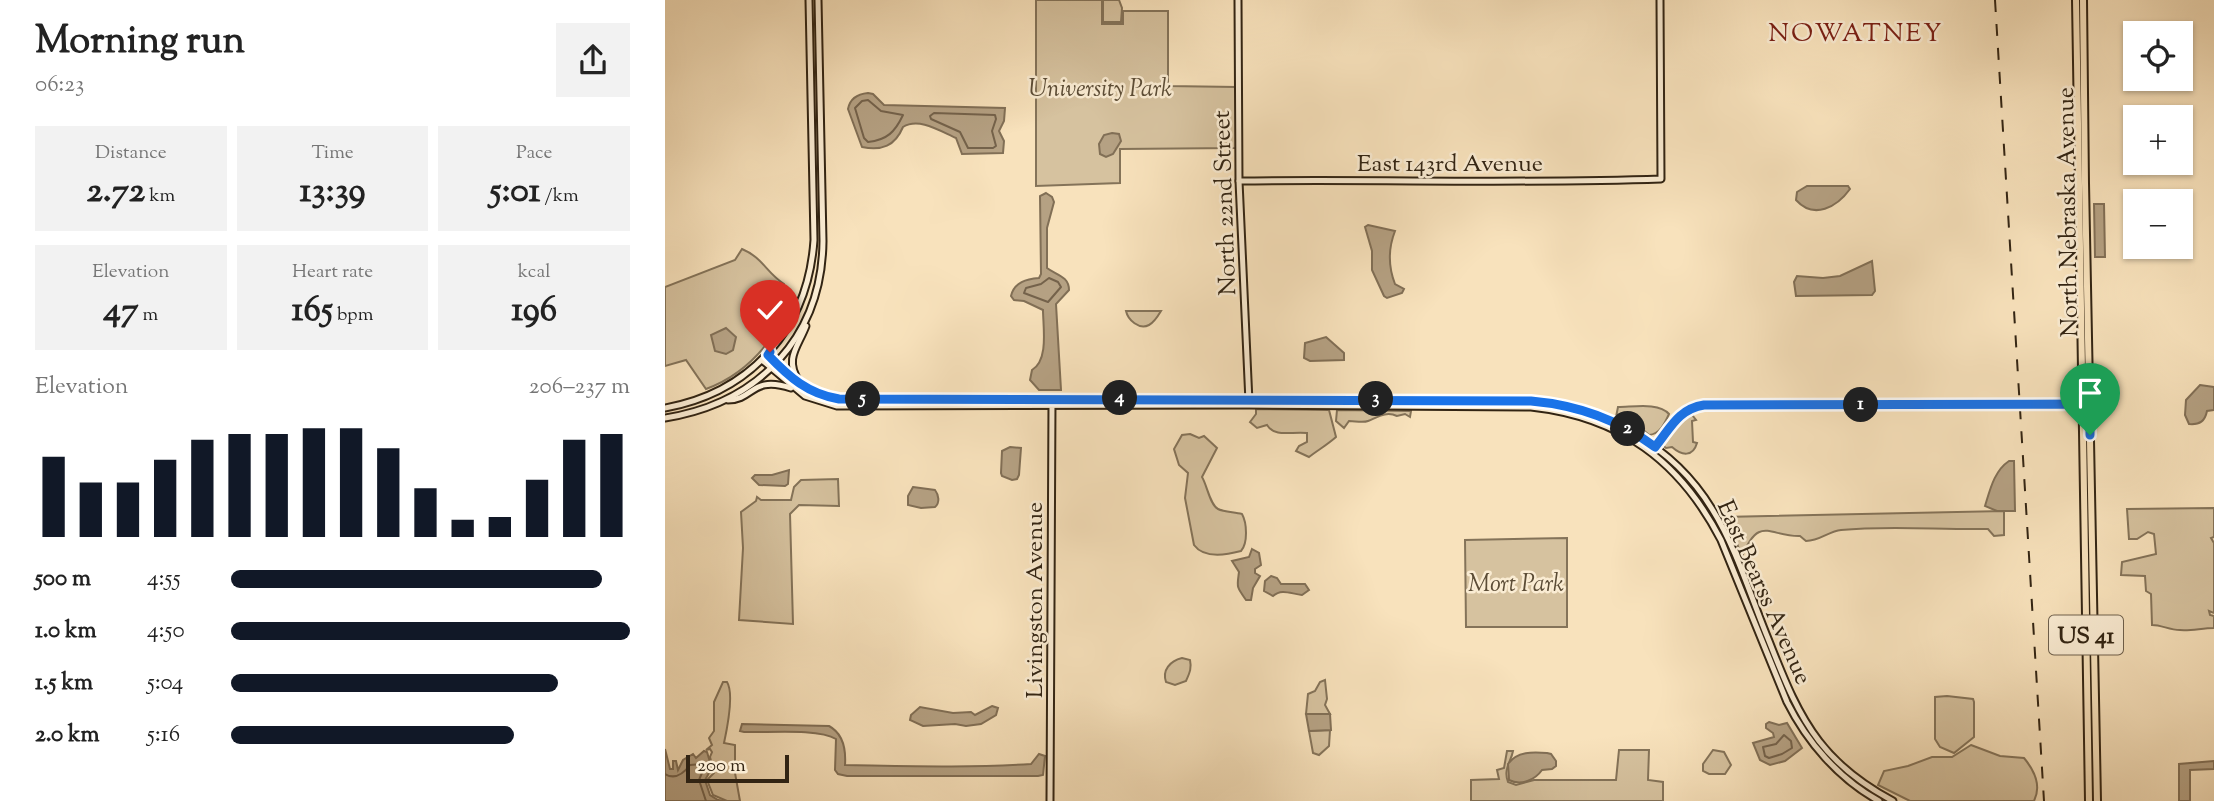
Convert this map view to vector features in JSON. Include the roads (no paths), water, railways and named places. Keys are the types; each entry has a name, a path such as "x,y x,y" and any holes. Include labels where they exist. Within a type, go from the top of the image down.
{"main road":[{"path":"665,408 713,394 737,381 765,358 799,308 808,283 813,256 809,0"},
{"path":"803,387 792,370 792,360 819,286 823,257 818,0"},
{"name":"North 22nd Street","path":"1238,0 1239,181 1249,402"},
{"name":"East 143rd Avenue","path":"1239,181 1472,183 1661,179 1660,0"},
{"name":"North Nebraska Avenue","path":"2076,0 2084,122 2090,399 2089,801"},
{"name":"North Nebraska Avenue","path":"2083,0 2077,128 2091,714 2097,801"},
{"path":"2077,128 2084,122"},
{"path":"665,418 701,410 725,400 759,379 797,338 810,313"},
{"name":"East Bearss Avenue","path":"765,358 795,389 814,400 837,406 1052,402"},
{"name":"East Bearss Avenue","path":"773,366 803,387 839,399 1531,404 1560,408 1606,425 1653,450 1684,473 1712,509 1792,696 1811,730 1842,766 1893,801"},
{"path":"725,400 734,400 762,384 778,384 795,389"},
{"path":"2083,404 2090,399"},
{"name":"Livingston Avenue","path":"1050,801 1052,402"},
{"path":"1653,450 1678,417 1688,409 1704,405 2083,404 2090,408"},
{"name":"East Bearss Avenue","path":"1653,450 1686,485 1709,516 1787,702 1801,728 1842,774 1879,801"}],"water":[{"path":"873,94 884,105 1005,108 1004,121 999,131 1004,141 1003,153 962,154 956,138 923,124 903,127 896,139 887,146 862,147 848,109 855,97"},
{"path":"1119,134 1121,141 1113,154 1106,157 1100,154 1099,144 1104,135"},
{"path":"1807,186 1848,186 1850,189 1832,206 1818,210 1803,206 1796,200 1797,192"},
{"path":"1046,193 1054,202 1047,228 1047,268 1067,282 1069,290 1056,304 1061,390 1039,390 1030,380 1032,370 1041,359 1043,351 1043,310 1024,301 1014,300 1011,296 1018,284 1039,278 1041,274 1040,196"},
{"path":"2094,204 2104,204 2105,257 2095,257"},
{"path":"1368,225 1395,231 1390,264 1395,284 1404,289 1402,293 1387,298 1384,296 1372,270 1372,251 1365,227"},
{"path":"1872,261 1875,291 1872,295 1796,296 1794,282 1797,276 1840,276"},
{"path":"726,328 736,337 733,350 726,354 715,351 711,335"},
{"path":"1326,337 1344,353 1344,360 1310,361 1304,358 1305,343"},
{"path":"2200,385 2214,387 2214,410 2207,411 2199,423 2189,424 2185,415 2186,400"},
{"path":"1010,447 1021,448 1019,475 1012,480 1001,473 1002,451"},
{"path":"2009,461 2014,461 2015,511 1997,511 1985,506 1996,475"},
{"path":"789,470 788,484 785,486 759,485 752,478 755,475 772,475"},
{"path":"913,487 935,490 937,505 921,508 908,505 908,496"},
{"path":"1252,549 1259,553 1261,565 1255,569 1255,573 1260,576 1253,588 1251,600 1246,600 1239,589 1239,572 1232,561 1249,557"},
{"path":"1271,576 1277,578 1281,584 1305,584 1309,590 1302,595 1283,592 1273,596 1264,591 1265,581"},
{"path":"992,706 998,708 996,715 981,724 923,726 910,720 911,715 920,707 953,713 971,712 975,715"},
{"path":"1306,714 1330,714 1331,730 1309,731"},
{"path":"1769,722 1779,725 1787,723 1802,748 1785,761 1770,765 1760,760 1753,743 1774,737 1766,728"},
{"path":"742,724 829,726 838,733 843,743 845,765 1031,764 1039,754 1045,756 1043,775 847,776 838,774 835,770 836,739 805,732 744,732 740,731"},
{"path":"665,749 670,769 673,769 673,761 676,761 678,770 683,760 693,754 696,758 704,751 707,752 713,772 709,773 705,780 710,795 725,801 665,801"},
{"path":"1547,753 1556,761 1556,766 1552,769 1542,770 1527,781 1509,780 1508,764 1516,757"},
{"path":"2214,761 2214,769 2190,770 2190,801 2179,801 2179,764"}],"railway":[{"path":"1995,0 2044,801"}],"district":[{"name":"NOWATNEY","path":"1856,32"}],"park label":[{"name":"University Park","path":"1100,88"},
{"name":"Mort Park","path":"1516,583"}]}
